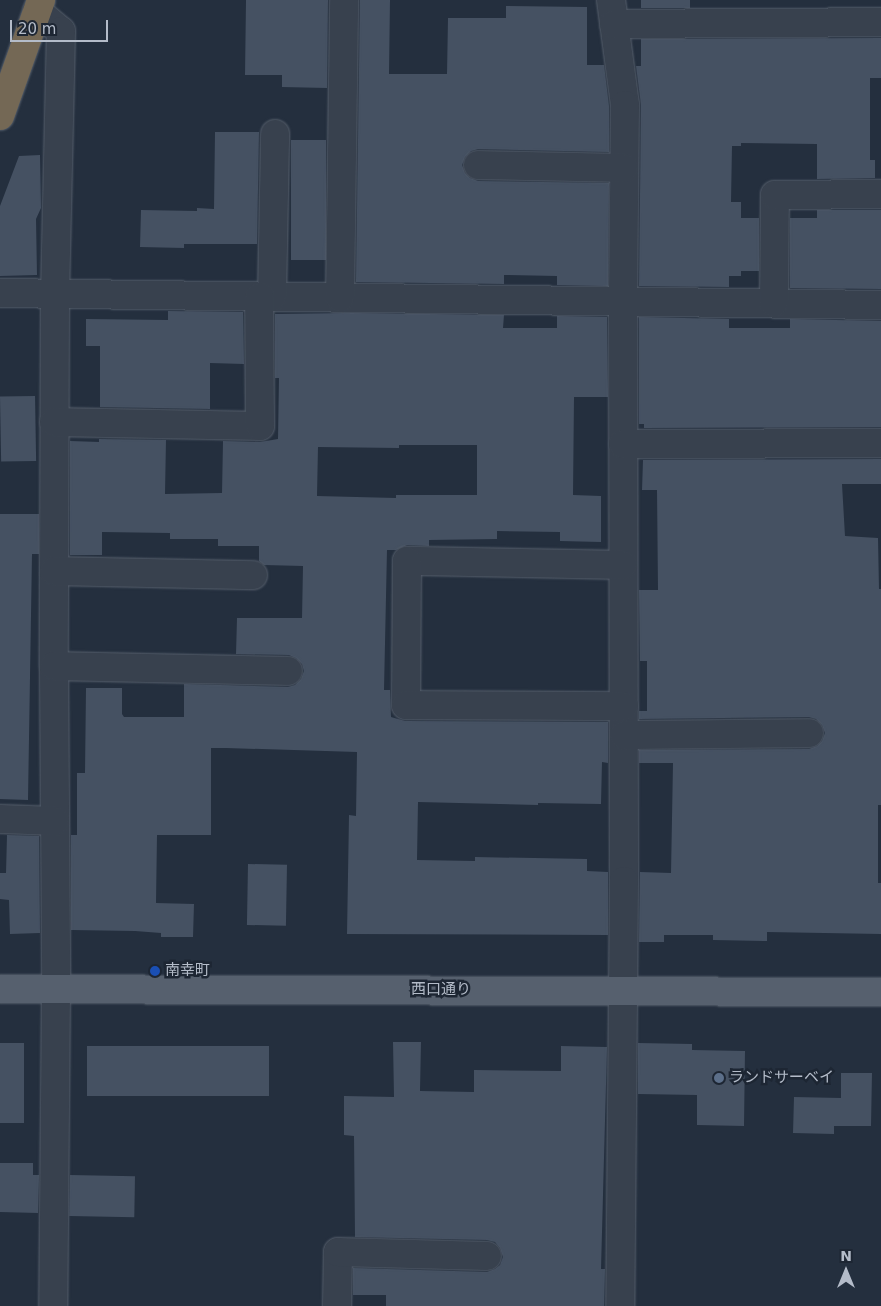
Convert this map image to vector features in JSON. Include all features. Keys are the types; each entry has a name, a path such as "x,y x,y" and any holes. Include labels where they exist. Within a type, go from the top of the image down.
{"highway":[{"path":"0,116 39,6"}],"main road":[{"name":"西口通り","path":"0,989 881,992"}],"street":[{"path":"340,298 344,0"},
{"path":"39,6 61,31 54,422 56,990 53,1306"},
{"path":"620,1306 624,735 623,302 625,105 613,12 881,22"},
{"path":"54,422 260,426 275,134"},
{"path":"478,165 624,168"},
{"path":"774,303 775,195 881,194"},
{"path":"0,293 881,305"},
{"path":"623,444 881,443"},
{"path":"623,565 407,561 406,705 624,706"},
{"path":"54,571 253,575"},
{"path":"54,666 288,671"},
{"path":"624,735 809,733"},
{"path":"0,819 55,821"},
{"path":"338,1306 338,1252 487,1256"}],"building":[{"path":"246,0 328,0 327,88 282,87 282,75 245,75"},
{"path":"360,0 390,0 389,74 447,74 448,18 506,18 506,6 587,7 587,65 604,65 609,106 609,152 478,149 471,151 465,157 462,165 465,173 470,178 478,181 609,183 608,286 557,285 557,276 504,275 504,284 356,282"},
{"path":"641,0 690,0 690,8 641,8"},
{"path":"881,38 881,78 870,78 870,160 875,160 875,178 817,179 817,144 741,143 741,146 732,146 731,202 741,202 741,218 759,218 759,271 741,271 741,276 729,276 729,287 639,286 641,105 636,66 641,66 641,39"},
{"path":"215,132 259,132 257,244 184,244 184,248 140,247 141,210 197,211 197,208 214,209"},
{"path":"291,140 326,140 326,260 291,260"},
{"path":"40,155 41,208 36,219 37,275 0,276 0,206 19,156"},
{"path":"817,210 881,210 881,289 790,288 790,218 817,218"},
{"path":"168,311 243,312 244,364 210,363 210,409 100,407 100,346 86,346 86,319 168,320"},
{"path":"275,314 504,315 503,328 557,328 557,316 607,317 608,397 574,397 573,495 601,496 601,542 560,541 560,532 497,531 497,539 429,540 429,546 407,545 396,550 387,550 384,690 390,690 391,717 405,721 608,722 608,763 602,762 601,804 538,803 538,805 418,802 417,860 475,861 475,857 587,859 587,871 608,872 608,935 347,934 349,815 356,816 357,752 226,748 211,748 211,835 157,835 156,903 194,904 193,937 161,937 161,933 135,931 71,930 71,835 77,835 77,773 85,773 86,688 122,688 122,714 124,717 184,717 184,684 288,687 295,685 301,679 304,671 302,664 296,658 289,655 236,654 237,618 302,618 303,566 264,565 259,561 259,546 218,546 218,539 170,539 170,533 102,532 102,555 70,555 70,441 99,442 99,439 166,440 165,494 222,493 223,441 260,442 278,439 279,378 275,378","holes":["399,445 477,445 477,495 396,495 396,498 317,496 318,447 399,448"]},
{"path":"639,317 729,319 729,328 790,328 790,319 881,321 881,427 644,428 644,424 639,424"},
{"path":"35,396 36,461 1,462 0,397"},
{"path":"881,459 881,484 842,484 845,536 878,538 879,589 881,589 881,805 878,805 878,883 881,883 881,934 767,932 767,941 713,940 713,935 664,935 664,942 639,942 640,872 671,873 673,763 639,763 639,750 809,749 817,746 822,741 825,733 822,725 816,719 809,717 639,719 639,711 647,711 647,661 640,661 639,590 658,590 657,490 642,490 643,460"},
{"path":"0,514 39,514 39,554 32,554 28,800 0,799"},
{"path":"7,835 39,836 40,933 10,934 9,900 0,899 0,873 6,873"},
{"path":"248,864 287,865 286,926 247,925"},
{"path":"393,1042 421,1042 420,1091 474,1092 474,1070 561,1071 561,1046 607,1047 601,1269 605,1269 604,1306 386,1306 386,1295 353,1295 353,1268 487,1272 500,1265 503,1257 500,1248 495,1242 487,1240 355,1237 354,1136 344,1135 344,1096 394,1097"},
{"path":"0,1043 24,1043 24,1123 0,1123"},
{"path":"638,1043 692,1044 692,1050 745,1051 744,1126 697,1125 697,1095 638,1094"},
{"path":"87,1046 269,1046 269,1096 87,1096"},
{"path":"841,1073 872,1073 871,1126 834,1126 834,1134 793,1133 794,1097 841,1098"},
{"path":"0,1163 33,1163 33,1175 39,1175 38,1213 0,1212"},
{"path":"70,1175 135,1176 134,1217 69,1216"}],"place":[{"name":"南幸町","path":"155,971"},
{"name":"ランドサーベイ","path":"719,1078"}]}
